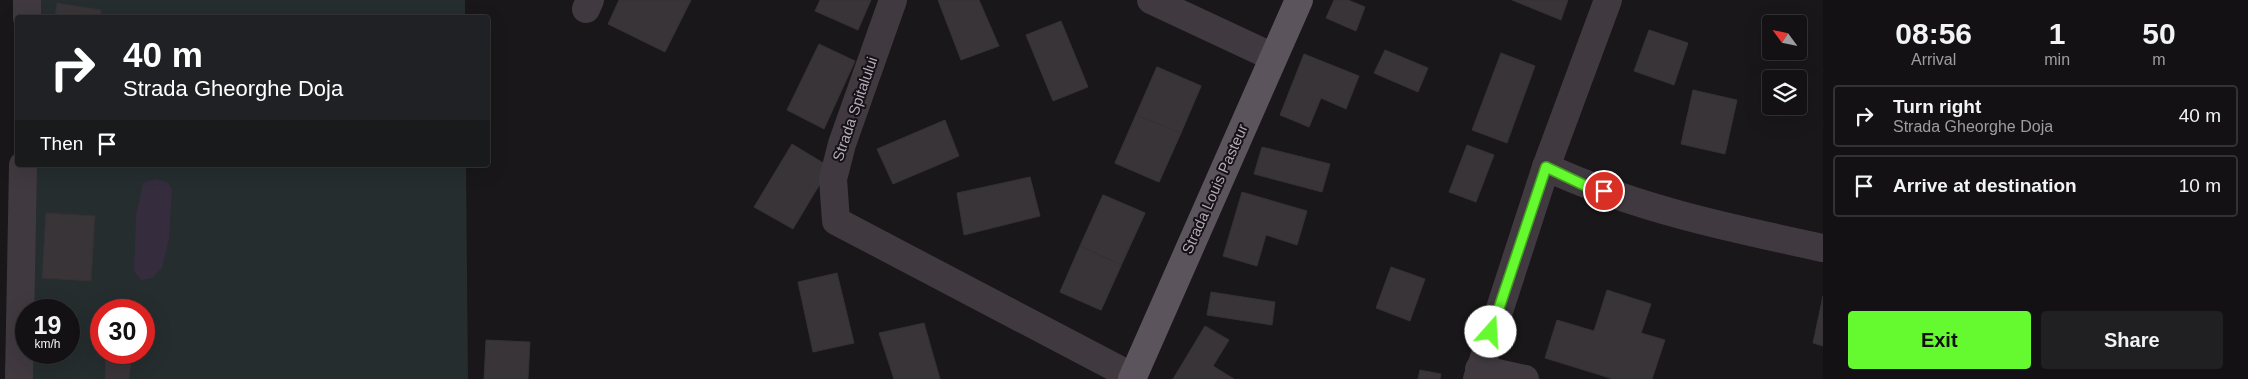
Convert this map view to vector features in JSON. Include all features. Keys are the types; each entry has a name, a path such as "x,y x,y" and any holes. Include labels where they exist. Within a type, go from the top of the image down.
{"main road":[{"name":"Strada Louis Pasteur","path":"1132,378 1299,0"}],"street":[{"path":"26,15 27,0"},
{"name":"Strada Spitalului","path":"893,0 842,144 832,179 836,221 1132,378"},
{"path":"1151,0 1273,57"},
{"path":"1525,379 1478,374 1546,167 1608,0"},
{"path":"19,379 23,167"},
{"path":"1546,167 1586,186 1715,225 1823,248"}],"shaded area":[{"path":"14,0 465,0 465,15 15,15 15,48"},
{"path":"18,167 466,167 468,379 5,379"},
{"path":"155,179 167,182 172,189 169,238 162,268 152,278 141,280 134,271 136,215 143,183"}],"building":[{"path":"619,0 691,0 665,52 608,24"},
{"path":"820,0 871,0 858,30 815,11"},
{"path":"938,0 979,0 999,46 961,60"},
{"path":"1334,0 1348,0 1365,7 1356,31 1326,18"},
{"path":"1512,0 1568,0 1561,20"},
{"path":"57,3 101,10 100,15 55,15"},
{"path":"1061,21 1088,87 1053,101 1026,35"},
{"path":"1649,30 1688,43 1674,85 1634,71"},
{"path":"819,44 855,61 824,129 787,110"},
{"path":"1385,50 1428,68 1418,92 1374,73"},
{"path":"1501,53 1535,66 1507,143 1472,130"},
{"path":"1304,54 1359,76 1346,109 1321,98 1309,127 1280,115"},
{"path":"1157,67 1201,86 1159,182 1115,163"},
{"path":"1157,67 1201,86 1181,133 1136,115"},
{"path":"1693,90 1737,100 1725,154 1681,144"},
{"path":"1136,115 1181,133 1159,182 1115,163"},
{"path":"945,120 959,156 893,184 877,149"},
{"path":"792,144 830,167 793,229 754,207"},
{"path":"1467,145 1494,155 1476,202 1449,192"},
{"path":"1262,147 1330,164 1322,192 1254,174"},
{"path":"1030,177 1040,216 964,235 957,193"},
{"path":"1242,192 1307,211 1297,245 1266,235 1257,266 1223,256"},
{"path":"1103,195 1145,213 1101,310 1060,292"},
{"path":"1103,195 1145,213 1121,265 1080,246"},
{"path":"46,213 95,216 91,281 42,278"},
{"path":"1080,246 1121,265 1101,310 1060,292"},
{"path":"1391,267 1425,279 1410,321 1376,308"},
{"path":"837,273 854,343 813,352 798,282"},
{"path":"1607,290 1651,304 1641,333 1665,340 1652,379 1613,379 1545,358 1557,320 1594,331"},
{"path":"1211,292 1275,302 1272,325 1207,315"},
{"path":"1823,296 1823,346 1813,343"},
{"path":"924,323 940,379 894,379 879,333"},
{"path":"1205,326 1229,340 1213,366 1234,379 1173,379"},
{"path":"486,340 530,342 528,379 484,379"},
{"path":"106,364 131,364 129,379 105,379"},
{"path":"1420,370 1441,374 1440,379 1418,379"}],"route":[{"path":"1491,332 1546,167 1586,186 1604,191"}]}
